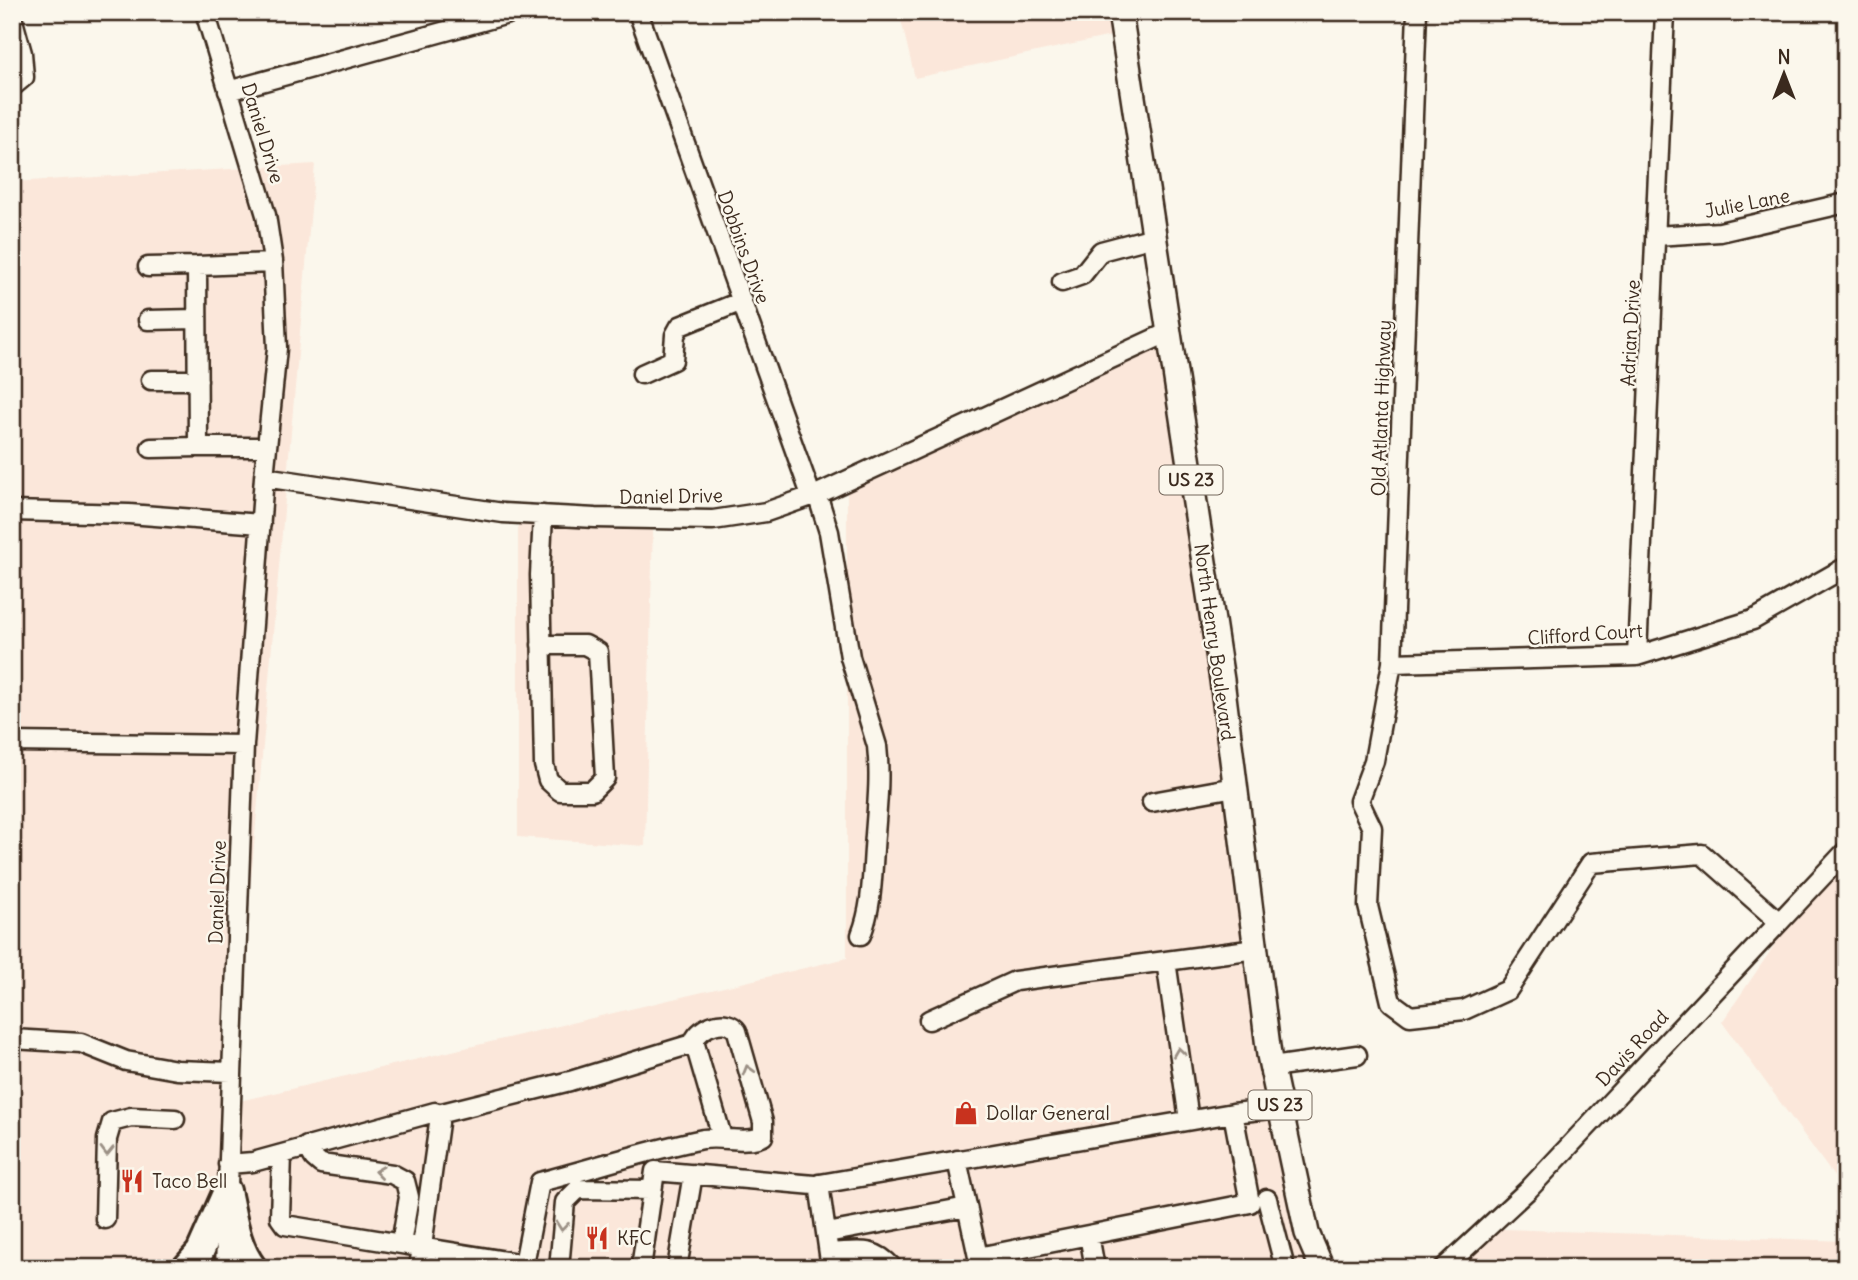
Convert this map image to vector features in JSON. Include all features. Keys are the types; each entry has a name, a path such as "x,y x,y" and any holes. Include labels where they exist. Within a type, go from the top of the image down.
{"highway":[{"path":"186,1268 201,1252 228,1191"},
{"path":"228,1191 236,1232 253,1268"}],"main road":[{"name":"North Henry Boulevard","path":"1120,12 1222,680 1272,1067 1307,1233 1322,1268"}],"street":[{"name":"Daniel Drive","path":"205,12 266,215 273,263 277,348 264,477 244,746 230,1072 225,1268"},
{"path":"228,91 515,12"},
{"name":"Dobbins Drive","path":"638,12 828,532 850,657 877,746 879,784 870,907 861,934"},
{"name":"Old Atlanta Highway","path":"1417,12 1392,663 1374,761 1359,801 1372,828 1367,905 1391,1002 1410,1016 1464,1010 1508,990 1591,863 1702,853 1779,922"},
{"name":"Adrian Drive","path":"1637,656 1665,12"},
{"path":"12,17 22,53 24,77 12,88"},
{"name":"Julie Lane","path":"1655,236 1720,232 1846,203"},
{"path":"1062,282 1082,275 1101,251 1154,237"},
{"path":"148,267 273,263"},
{"path":"197,266 198,447"},
{"path":"642,374 673,360 675,335 680,326 742,301"},
{"path":"148,320 197,319"},
{"name":"Daniel Drive","path":"264,477 503,513 713,520 766,512 814,495 1169,332"},
{"path":"151,380 198,380"},
{"path":"151,448 267,447"},
{"path":"12,511 129,514 261,524"},
{"path":"541,645 585,645 597,652 605,778 592,791 560,791 548,780 544,765 541,645 540,575 543,515"},
{"name":"Clifford Court","path":"1392,663 1637,656 1753,620 1846,567"},
{"path":"12,742 244,746"},
{"path":"1152,802 1235,787"},
{"name":"Davis Road","path":"1444,1268 1529,1189 1846,851"},
{"path":"929,1020 1015,981 1256,949"},
{"path":"1166,961 1189,1120"},
{"path":"282,1154 280,1218 285,1225 524,1264 540,1182 693,1141 722,1137 756,1139 763,1136 763,1122 734,1026 721,1023 702,1030 697,1035 695,1044 722,1137"},
{"path":"12,1039 81,1043 126,1061 177,1070 230,1072"},
{"path":"228,1164 253,1162 435,1112 438,1114 570,1081 695,1044"},
{"path":"1272,1067 1357,1055"},
{"path":"641,1268 655,1171 819,1184 1189,1120 1281,1108"},
{"path":"1233,1113 1259,1201 1285,1268"},
{"path":"419,1268 438,1114"},
{"path":"105,1219 107,1139 112,1122 131,1117 175,1119"},
{"path":"307,1146 321,1164 392,1174 405,1181 409,1197 401,1244"},
{"path":"957,1160 979,1262 1089,1235 1298,1192"},
{"path":"677,1268 693,1174"},
{"path":"819,1184 831,1262 869,1251 884,1258 892,1268"},
{"path":"559,1268 565,1202 579,1189 652,1190"},
{"path":"827,1233 967,1207"},
{"path":"1089,1235 1095,1268"}],"shaded area":[{"path":"899,12 1126,12 1130,32 915,78"},
{"path":"315,164 231,1103 847,958 847,485 1181,332 1266,1006 1322,1268 12,1268 12,182"},
{"path":"518,513 653,523 645,846 518,837"},
{"path":"1846,847 1846,1193 1722,1022 1836,855"},
{"path":"1502,1229 1846,1241 1846,1268 1449,1268"}],"place":[{"name":"Dollar General","path":"966,1113"},
{"name":"Taco Bell","path":"132,1181"},
{"name":"KFC","path":"597,1238"}]}
